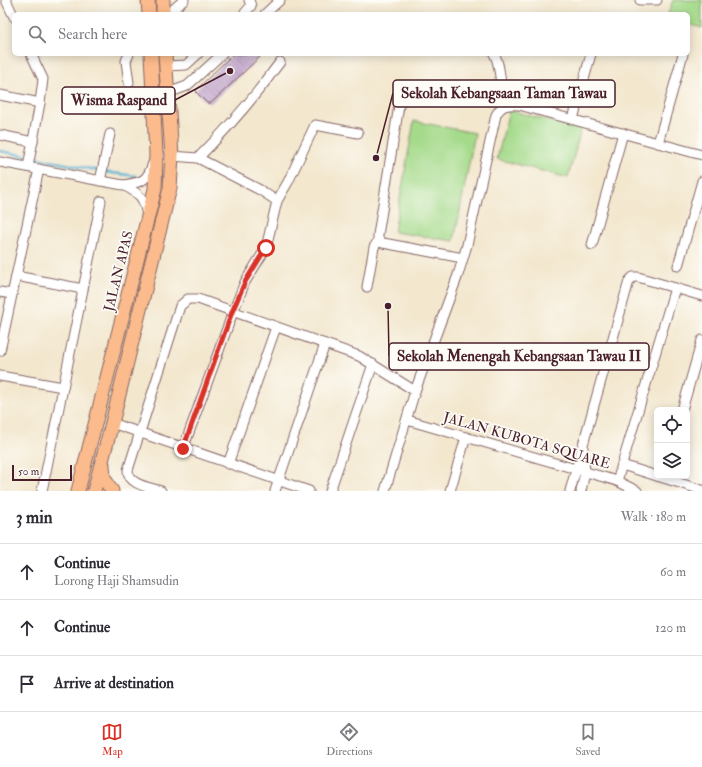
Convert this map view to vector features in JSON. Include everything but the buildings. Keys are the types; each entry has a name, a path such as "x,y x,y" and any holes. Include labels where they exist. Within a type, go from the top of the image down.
{"highway":[{"path":"148,0 149,12"},
{"path":"163,0 164,12"},
{"name":"JALAN APAS","path":"78,490 148,219 154,189 156,154 151,56"},
{"path":"94,491 112,426 170,188 172,156 166,60"},
{"path":"96,420 102,421 107,416 129,353"},
{"path":"102,459 104,478 112,491"}],"street":[{"path":"6,0 12,13"},
{"path":"170,12 184,0"},
{"path":"246,12 251,6 249,0"},
{"path":"267,12 280,0"},
{"path":"640,0 657,0"},
{"path":"29,164 43,79 32,56"},
{"path":"128,56 126,61 129,83"},
{"path":"166,60 186,65 196,56"},
{"path":"168,93 187,86 220,56"},
{"path":"495,56 500,70 499,80 503,106"},
{"path":"573,119 590,56"},
{"path":"658,143 682,56"},
{"path":"198,158 227,128 260,90 280,62"},
{"path":"367,287 374,247 378,241 402,87"},
{"path":"0,95 40,103"},
{"path":"386,491 415,391 463,258 496,115 503,106 519,104 702,155"},
{"path":"183,449 232,312 245,282 266,248 277,201 288,182 314,125 358,133"},
{"path":"592,245 624,133"},
{"path":"101,178 110,134"},
{"path":"0,135 32,145"},
{"path":"123,185 141,182 147,178 156,154"},
{"path":"172,156 198,158 260,190 277,201"},
{"path":"0,162 29,164 38,169 101,178 123,185 137,192 142,198 148,219"},
{"path":"0,351 38,169"},
{"path":"678,266 702,181"},
{"path":"42,491 101,201"},
{"path":"378,241 463,258"},
{"path":"16,276 83,289"},
{"path":"570,491 582,442 621,304 629,281 633,277 638,277 702,296"},
{"path":"617,481 675,288"},
{"path":"0,292 12,294"},
{"path":"161,491 133,482 129,477 128,470 180,306 188,299 203,301 359,356 415,391"},
{"path":"228,464 276,327"},
{"path":"683,407 702,340"},
{"path":"275,491 325,344"},
{"path":"330,491 373,364"},
{"path":"0,376 63,387"},
{"name":"JALAN KUBOTA SQUARE","path":"407,420 617,481 632,490"},
{"path":"112,426 309,491"},
{"path":"452,491 466,437"},
{"path":"581,491 585,472 582,442"},
{"path":"622,465 654,474"},
{"path":"669,479 702,490"}],"green space":[{"path":"673,0 702,0 702,28 690,25 690,12 669,12"},
{"path":"509,110 581,129 568,178 497,159"},
{"path":"414,121 475,133 454,241 394,232"}],"waterway":[{"path":"0,151 27,156"},
{"path":"32,157 100,171"},
{"path":"104,172 136,176"}],"place":[{"name":"Wisma Raspand","path":"230,71"},
{"name":"Sekolah Kebangsaan Taman Tawau","path":"376,158"},
{"name":"Sekolah Menengah Kebangsaan Tawau II","path":"388,306"}],"route":[{"path":"183,449 232,312 245,282 266,248"}]}
